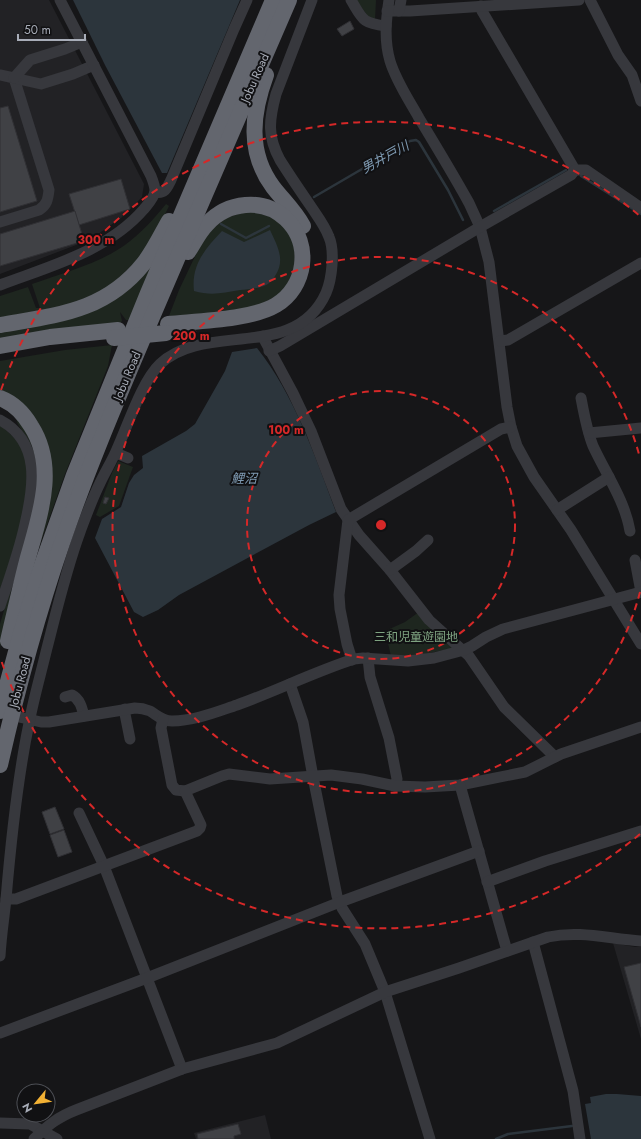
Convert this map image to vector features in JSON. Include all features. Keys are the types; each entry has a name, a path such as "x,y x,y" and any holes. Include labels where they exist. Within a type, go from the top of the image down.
{"highway":[{"name":"Jobu Road","path":"0,711 21,633 66,495 118,364 219,125 274,0"},
{"name":"Jobu Road","path":"0,765 9,723 33,634 61,544 84,482 183,243 290,0"},
{"path":"0,346 50,337 116,334 167,329 238,325 264,320 291,306 298,298 308,281 312,261 310,241 296,214 273,186 262,168 255,148 254,134 255,120 263,84 282,36 290,0"},
{"path":"0,325 54,316 85,307 113,292 125,283 151,253 170,219 190,173 219,125"},
{"path":"126,380 162,313 189,251 206,224 231,207 242,204 254,205 273,210 291,224 300,242 303,259 300,277 284,300 266,310 243,316 167,329"},
{"path":"0,354 116,334"},
{"path":"0,398 12,405 25,416 36,433 43,454 45,481 42,504 0,676"}],"street":[{"path":"0,284 66,260 107,240 139,215 155,192 154,183 151,176 60,0"},
{"path":"155,192 162,192 167,189 169,185 247,0"},
{"path":"0,956 11,845 21,766 24,719 79,534 98,486 116,454 146,384 161,363 178,352 198,345 263,336 293,328 311,314 326,293 330,277 332,250 329,236 280,160 274,149 270,132 272,108 276,94 312,0"},
{"path":"351,0 364,20 369,24 386,26"},
{"path":"579,0 481,6 388,5 386,26 388,54 396,77 458,181 480,226 489,262 500,341 504,384 511,426 517,446 524,461 614,599 641,644"},
{"path":"590,0 618,55 632,75 641,102"},
{"path":"481,6 486,18 575,170"},
{"path":"14,78 30,60 82,42"},
{"path":"0,75 41,84 73,74 94,65"},
{"path":"0,222 44,208 48,200 49,190 14,78"},
{"path":"270,351 480,226 571,175 575,170"},
{"path":"575,170 586,170 641,208"},
{"path":"500,341 508,340 641,263"},
{"path":"263,336 311,430 341,509 348,520 429,620 464,650 504,707 555,757"},
{"path":"581,398 592,444 628,517 630,531"},
{"path":"0,420 14,431 24,444 32,465 33,479 32,496 23,533 0,606"},
{"path":"348,520 501,429 511,426"},
{"path":"589,433 641,428"},
{"path":"116,454 128,458"},
{"path":"557,510 609,477"},
{"path":"348,520 339,595 340,609 347,644 352,660"},
{"path":"390,570 428,540"},
{"path":"24,719 49,722 125,709 143,708 163,719 171,721 193,718 207,715 352,660 368,658 401,661 434,658 464,650 490,634 503,629 641,592 635,560"},
{"path":"368,658 370,677 392,752 397,779 395,786"},
{"path":"290,684 303,722 313,777 340,902 365,944 385,992 430,1139"},
{"path":"65,697 72,695 76,697 79,701 84,716"},
{"path":"125,709 130,739"},
{"path":"163,719 162,728 172,785 176,790 185,792 225,774 262,779 331,775 362,779 395,786 418,787 460,785 525,772 555,757 641,727"},
{"path":"460,785 507,951"},
{"path":"6,899 16,899 197,831 200,828 200,825 185,792"},
{"path":"79,813 104,866 182,1069"},
{"path":"487,882 545,861 641,831"},
{"path":"0,1033 147,978 340,902 479,851"},
{"path":"34,1139 43,1130 62,1116 182,1069 277,1043 385,992 548,937 563,934 601,936 641,941"},
{"path":"533,942 573,1091 580,1139"},
{"path":"0,1123 30,1124 57,1139"}],"shaded area":[{"path":"0,0 49,0 144,184 142,197 121,218 98,234 84,242 0,274"},
{"path":"613,943 641,947 641,1039"},
{"path":"265,1115 271,1139 196,1139 194,1133"}],"green space":[{"path":"356,0 376,0 375,20 370,19"},
{"path":"166,204 169,206 152,241 144,253 112,285 78,303 0,318 0,296 28,287 36,308 40,308 32,284 80,268 115,252 142,231"},
{"path":"248,211 265,215 280,222 294,241 296,263 294,273 289,283 273,298 252,307 229,312 169,316 179,290 199,248 210,231 226,218"},
{"path":"157,255 129,320 126,320 120,312 122,321 120,323 0,339 0,331 61,318"},
{"path":"112,345 108,366 65,474 34,561 50,466 0,392 0,361 65,350"},
{"path":"18,418 23,424 37,458 0,648 0,624 10,590 33,449 18,423"},
{"path":"0,425 21,447 26,461 27,479 22,518 0,590"},
{"path":"118,461 133,467 119,506 100,517 96,515"},
{"name":"三和児童遊園地","path":"419,612 454,648 420,655 391,656 385,631 405,622"}],"water":[{"path":"73,0 240,0 167,173 162,173 105,65"},
{"path":"270,230 278,247 280,264 273,279 269,283 258,288 222,293 212,294 194,291 195,273 200,258 222,231 244,242"},
{"name":"鯉沼","path":"257,348 282,386 293,406 312,448 336,512 179,595 158,610 143,617 134,612 95,538 102,519 121,507 129,483 134,475 143,468 142,456 186,431 195,424 225,371 232,352"},
{"path":"606,1094 641,1096 641,1139 591,1139 585,1104 591,1103 590,1097"}],"building":[{"path":"350,21 354,29 342,36 337,29"},
{"path":"8,106 37,201 0,212 0,108"},
{"path":"121,179 130,209 79,225 69,194"},
{"path":"75,211 84,241 0,266 0,234"},
{"path":"105,497 109,498 106,504 103,503"},
{"path":"55,807 64,829 50,834 42,812"},
{"path":"64,830 72,852 58,857 50,835"},
{"path":"641,963 641,1027 624,967"},
{"path":"238,1124 241,1134 234,1136 234,1139 198,1139 197,1134"}],"waterway":[{"name":"男井戸川","path":"314,197 410,141 416,140 419,142 448,190 463,220"},
{"name":"男井戸川","path":"494,211 566,170"},
{"name":"男井戸川","path":"581,176 641,214"},
{"name":"男井戸川","path":"221,224 246,238 269,226"},
{"path":"496,1139 508,1134 572,1126"}]}
